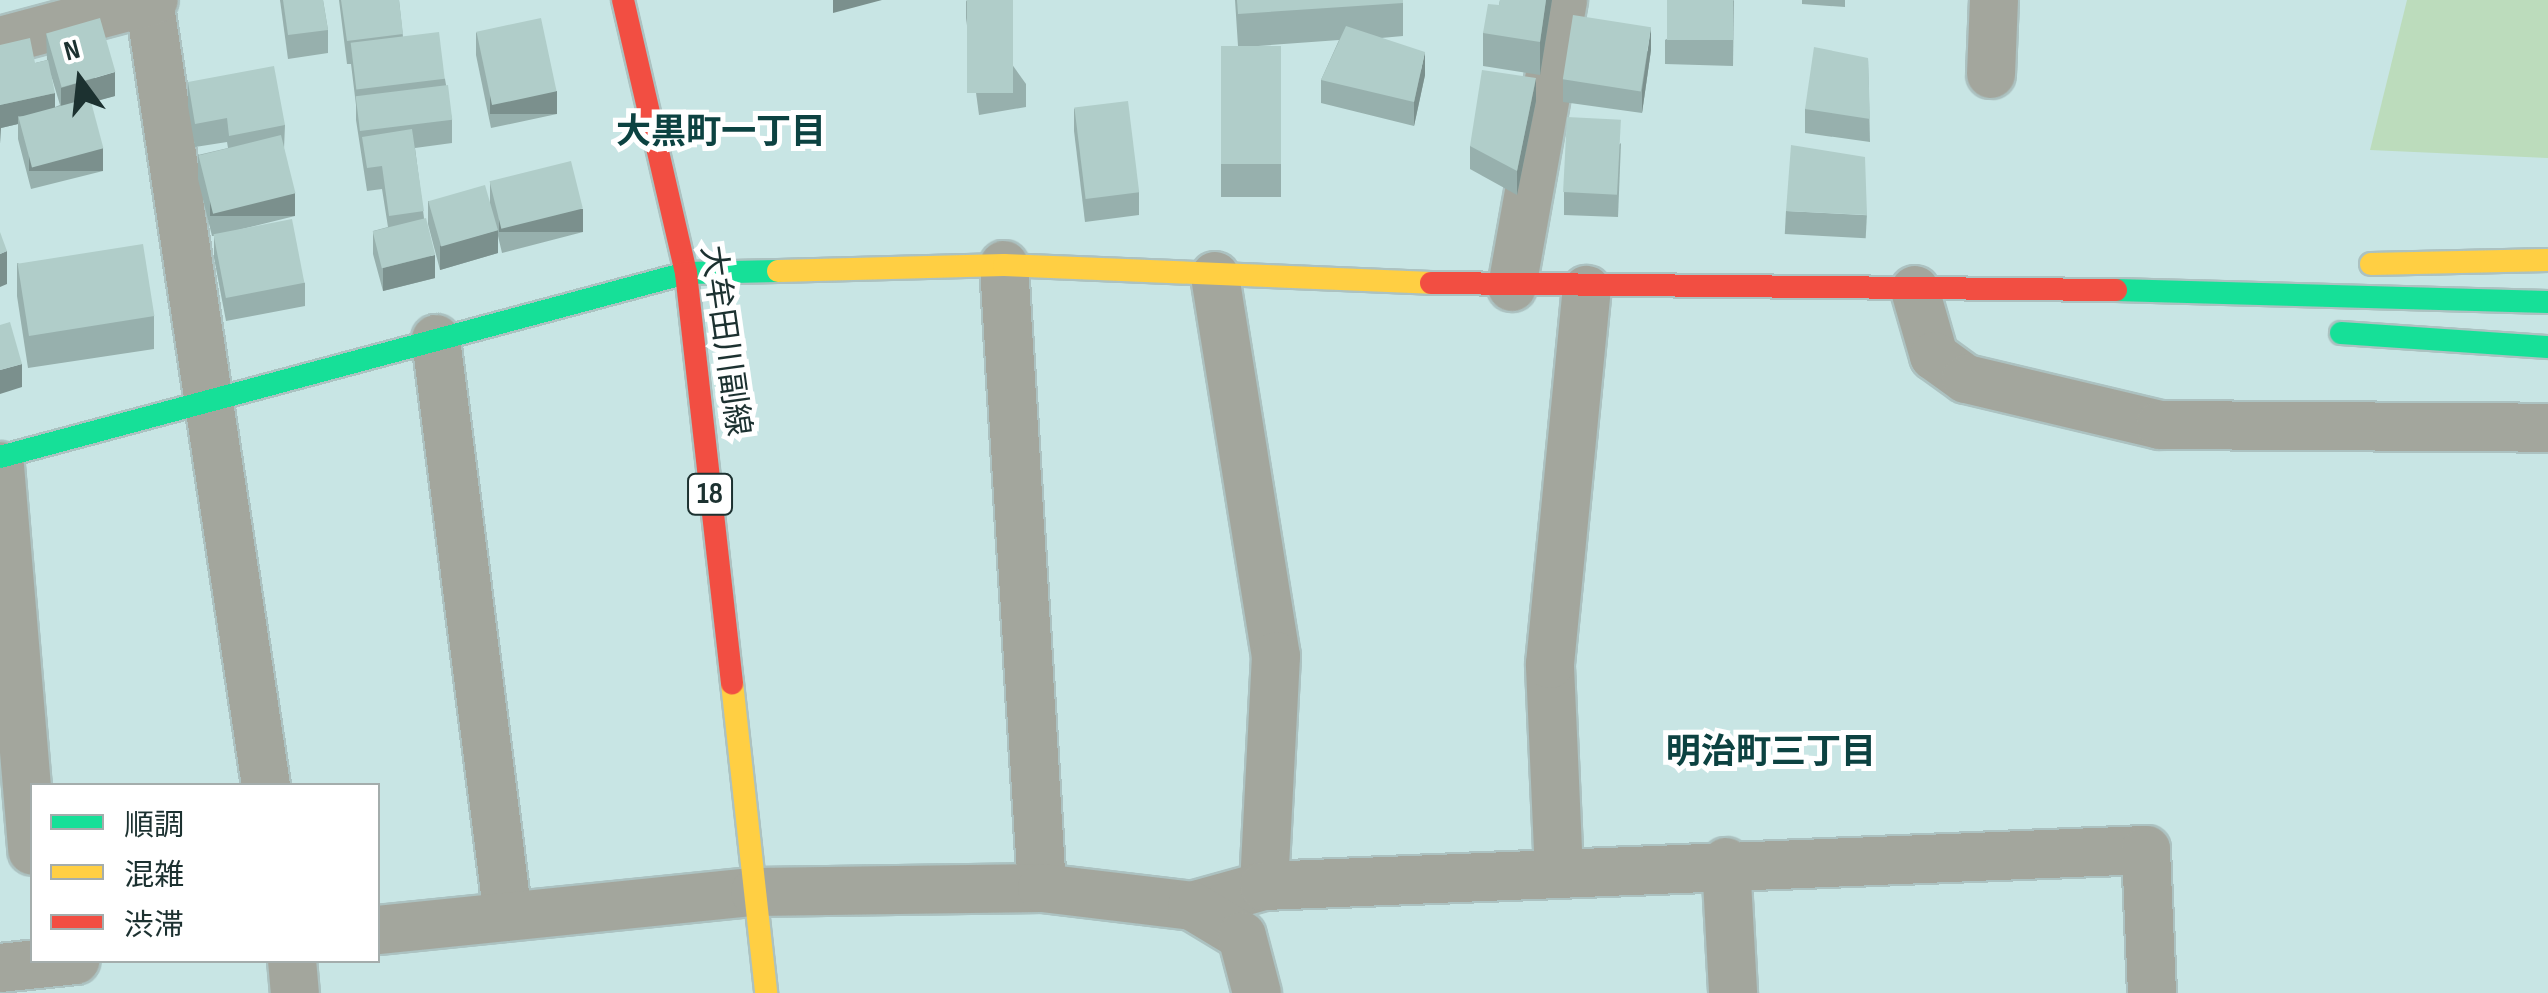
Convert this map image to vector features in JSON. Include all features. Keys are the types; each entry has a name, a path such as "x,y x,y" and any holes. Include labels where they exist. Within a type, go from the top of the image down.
{"street":[{"path":"0,41 151,0 206,401 266,783"},
{"name":"大牟田川副線","path":"623,0 686,273 766,993"},
{"path":"1512,287 1563,0"},
{"path":"1992,74 1994,0"},
{"path":"2350,265 2548,260"},
{"path":"1004,265 1042,888"},
{"path":"0,457 686,273 1004,265 1587,290 2196,290 2548,302"},
{"path":"2196,290 2291,267"},
{"path":"1215,276 1276,656 1264,886"},
{"path":"1559,872 1550,664 1587,290"},
{"path":"1916,290 1934,356 1966,378 2160,424 2548,428"},
{"path":"2229,294 2258,317"},
{"path":"2312,331 2548,347"},
{"path":"436,339 508,917"},
{"path":"0,466 30,827"},
{"path":"380,930 755,892 1042,888 1192,906 1264,886 1726,862 2146,850 2152,993"},
{"path":"1726,862 1733,993"},
{"path":"1192,906 1242,936 1257,993"},
{"path":"292,963 295,993"}],"green space":[{"path":"2407,0 2548,0 2548,158 2370,150"}],"building":[{"path":"283,0 323,0 328,30 288,35"},
{"path":"341,0 399,0 403,34 347,41"},
{"path":"967,0 1013,0 1013,93 967,93"},
{"path":"1237,0 1403,0 1403,3 1238,14"},
{"path":"1500,0 1546,0 1540,42 1483,33 1488,4 1499,5"},
{"path":"1667,0 1733,0 1733,40 1667,40"},
{"path":"1573,15 1651,27 1641,92 1563,79"},
{"path":"100,18 115,72 62,87 46,33"},
{"path":"541,18 557,91 492,105 476,32"},
{"path":"1346,26 1425,52 1414,102 1321,80"},
{"path":"439,32 445,79 356,89 351,43"},
{"path":"30,38 35,63 48,60 55,93 0,105 0,45"},
{"path":"1221,46 1281,46 1281,164 1221,164"},
{"path":"1814,47 1868,58 1870,119 1805,109"},
{"path":"274,66 285,125 229,136 227,118 195,124 188,82"},
{"path":"1482,70 1536,78 1517,171 1470,146"},
{"path":"448,85 452,120 360,131 356,96"},
{"path":"90,98 103,148 32,167 19,117"},
{"path":"1128,101 1139,192 1086,199 1074,108"},
{"path":"1567,117 1621,120 1617,195 1563,192"},
{"path":"412,129 424,211 389,216 382,166 367,168 362,137"},
{"path":"281,135 296,193 213,214 199,156"},
{"path":"1791,145 1865,157 1867,215 1786,211"},
{"path":"571,161 583,209 501,229 489,181"},
{"path":"485,185 498,230 441,246 428,201"},
{"path":"426,218 435,255 382,268 373,231"},
{"path":"292,219 304,283 226,298 213,234"},
{"path":"0,232 7,251 0,254"},
{"path":"143,244 154,316 29,336 18,264"},
{"path":"10,322 22,364 0,370 0,325"}],"traffic: fast":[{"path":"0,457 686,273 778,271"},
{"path":"2116,290 2548,302"},
{"path":"2341,333 2548,347"}],"traffic: slow":[{"path":"2371,264 2548,260"},
{"path":"778,271 1004,265 1431,283"},
{"path":"732,683 766,993"}],"traffic: jam":[{"path":"623,0 686,273 732,683"},
{"path":"1431,283 2116,290"}],"district":[{"name":"大黒町一丁目","path":"721,133"},
{"name":"明治町三丁目","path":"1771,753"}]}
